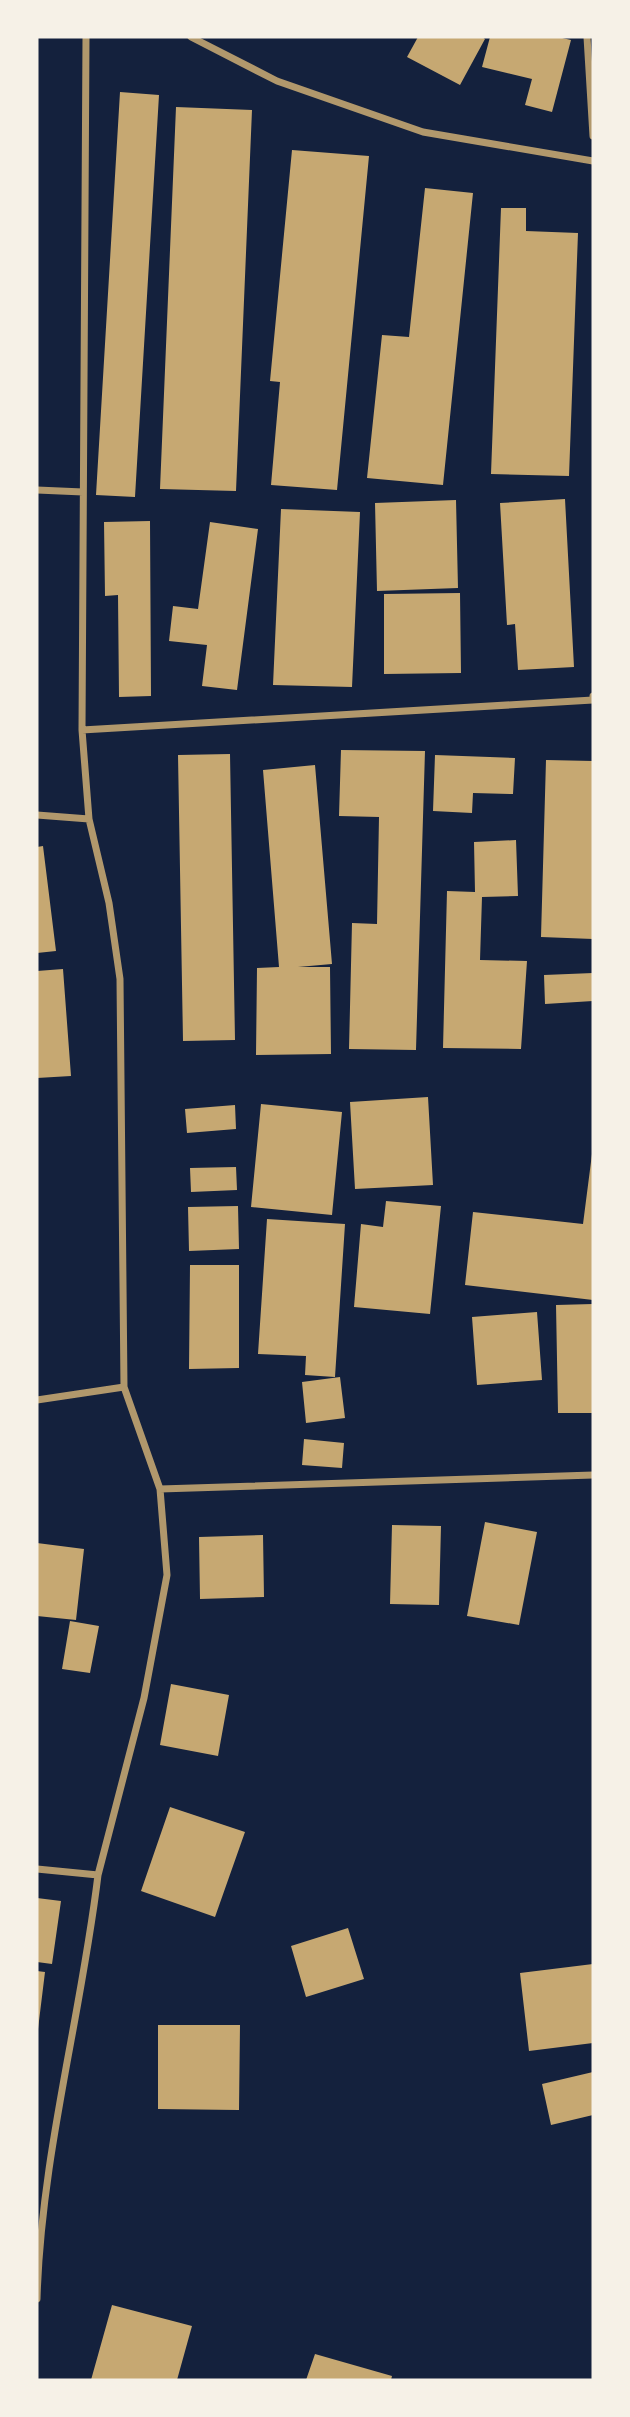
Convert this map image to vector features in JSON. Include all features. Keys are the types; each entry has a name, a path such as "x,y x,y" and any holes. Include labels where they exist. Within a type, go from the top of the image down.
{"street":[{"path":"37,2299 38,2244 62,2078 90,1945 99,1875 144,1698 167,1574 160,1489 124,1387 120,979 109,903 89,819 82,730 86,37"},
{"path":"191,37 276,81 423,132 593,161"},
{"path":"587,37 593,136"},
{"path":"37,490 83,492"},
{"path":"82,730 593,700 593,696"},
{"path":"37,815 89,819"},
{"path":"37,1400 124,1387"},
{"path":"160,1489 593,1475"},
{"path":"37,1869 99,1875"}],"building":[{"path":"418,37 485,39 460,85 407,57"},
{"path":"490,37 558,37 571,40 552,112 525,105 532,79 482,67"},
{"path":"120,92 159,95 135,497 96,495"},
{"path":"176,107 252,110 236,491 160,489"},
{"path":"292,150 369,156 337,490 271,485 280,382 270,381"},
{"path":"425,188 473,193 443,485 367,478 382,335 409,337"},
{"path":"501,208 526,208 526,231 578,233 569,476 491,474"},
{"path":"565,499 574,667 518,670 515,624 507,625 500,503"},
{"path":"456,500 458,588 377,591 375,503"},
{"path":"281,509 360,512 352,687 273,685"},
{"path":"150,521 151,696 119,697 118,595 105,596 104,522"},
{"path":"210,522 258,529 237,690 202,686 207,645 169,641 173,606 198,609"},
{"path":"460,593 461,673 384,674 384,594"},
{"path":"341,750 425,751 416,1050 349,1049 352,923 377,924 379,817 339,816"},
{"path":"230,754 235,1040 183,1041 178,755"},
{"path":"435,755 515,758 513,794 473,793 472,813 433,811"},
{"path":"546,760 593,761 593,939 541,937"},
{"path":"315,765 332,964 298,967 330,967 331,1054 256,1055 257,968 279,967 263,770"},
{"path":"516,840 518,896 482,897 480,960 527,961 521,1049 443,1048 447,891 475,892 474,842"},
{"path":"43,846 56,951 37,953 37,847"},
{"path":"63,969 71,1076 37,1078 37,971"},
{"path":"593,973 593,1001 545,1004 544,975"},
{"path":"428,1097 433,1185 355,1189 350,1102"},
{"path":"261,1104 342,1112 332,1215 251,1207"},
{"path":"235,1105 236,1129 187,1133 185,1109"},
{"path":"592,1154 593,1300 465,1285 473,1212 583,1224"},
{"path":"236,1167 237,1190 191,1192 190,1168"},
{"path":"386,1201 441,1206 430,1314 354,1307 361,1224 383,1227"},
{"path":"238,1206 239,1249 189,1251 188,1207"},
{"path":"267,1219 345,1224 335,1377 305,1375 306,1356 258,1354"},
{"path":"190,1265 239,1265 239,1368 189,1369"},
{"path":"593,1304 593,1413 558,1413 556,1305"},
{"path":"537,1312 542,1380 477,1385 472,1317"},
{"path":"340,1377 345,1418 306,1423 302,1382"},
{"path":"304,1439 344,1443 342,1468 302,1465"},
{"path":"485,1522 537,1532 519,1625 467,1616"},
{"path":"392,1525 441,1526 439,1605 390,1604"},
{"path":"263,1535 264,1597 200,1599 199,1537"},
{"path":"37,1543 84,1549 76,1620 37,1616"},
{"path":"70,1621 99,1626 90,1673 62,1669"},
{"path":"171,1684 229,1695 218,1756 160,1745"},
{"path":"170,1807 245,1832 215,1917 141,1891"},
{"path":"37,1898 61,1901 52,1964 37,1962"},
{"path":"348,1928 364,1979 306,1997 291,1946"},
{"path":"593,1964 593,2043 529,2051 520,1973"},
{"path":"37,1971 45,1972 38,2029 37,2029"},
{"path":"158,2025 240,2025 239,2110 158,2109"},
{"path":"593,2072 593,2115 551,2125 542,2084"},
{"path":"112,2305 192,2326 177,2380 91,2380"},
{"path":"315,2354 392,2376 391,2380 306,2380"}]}
